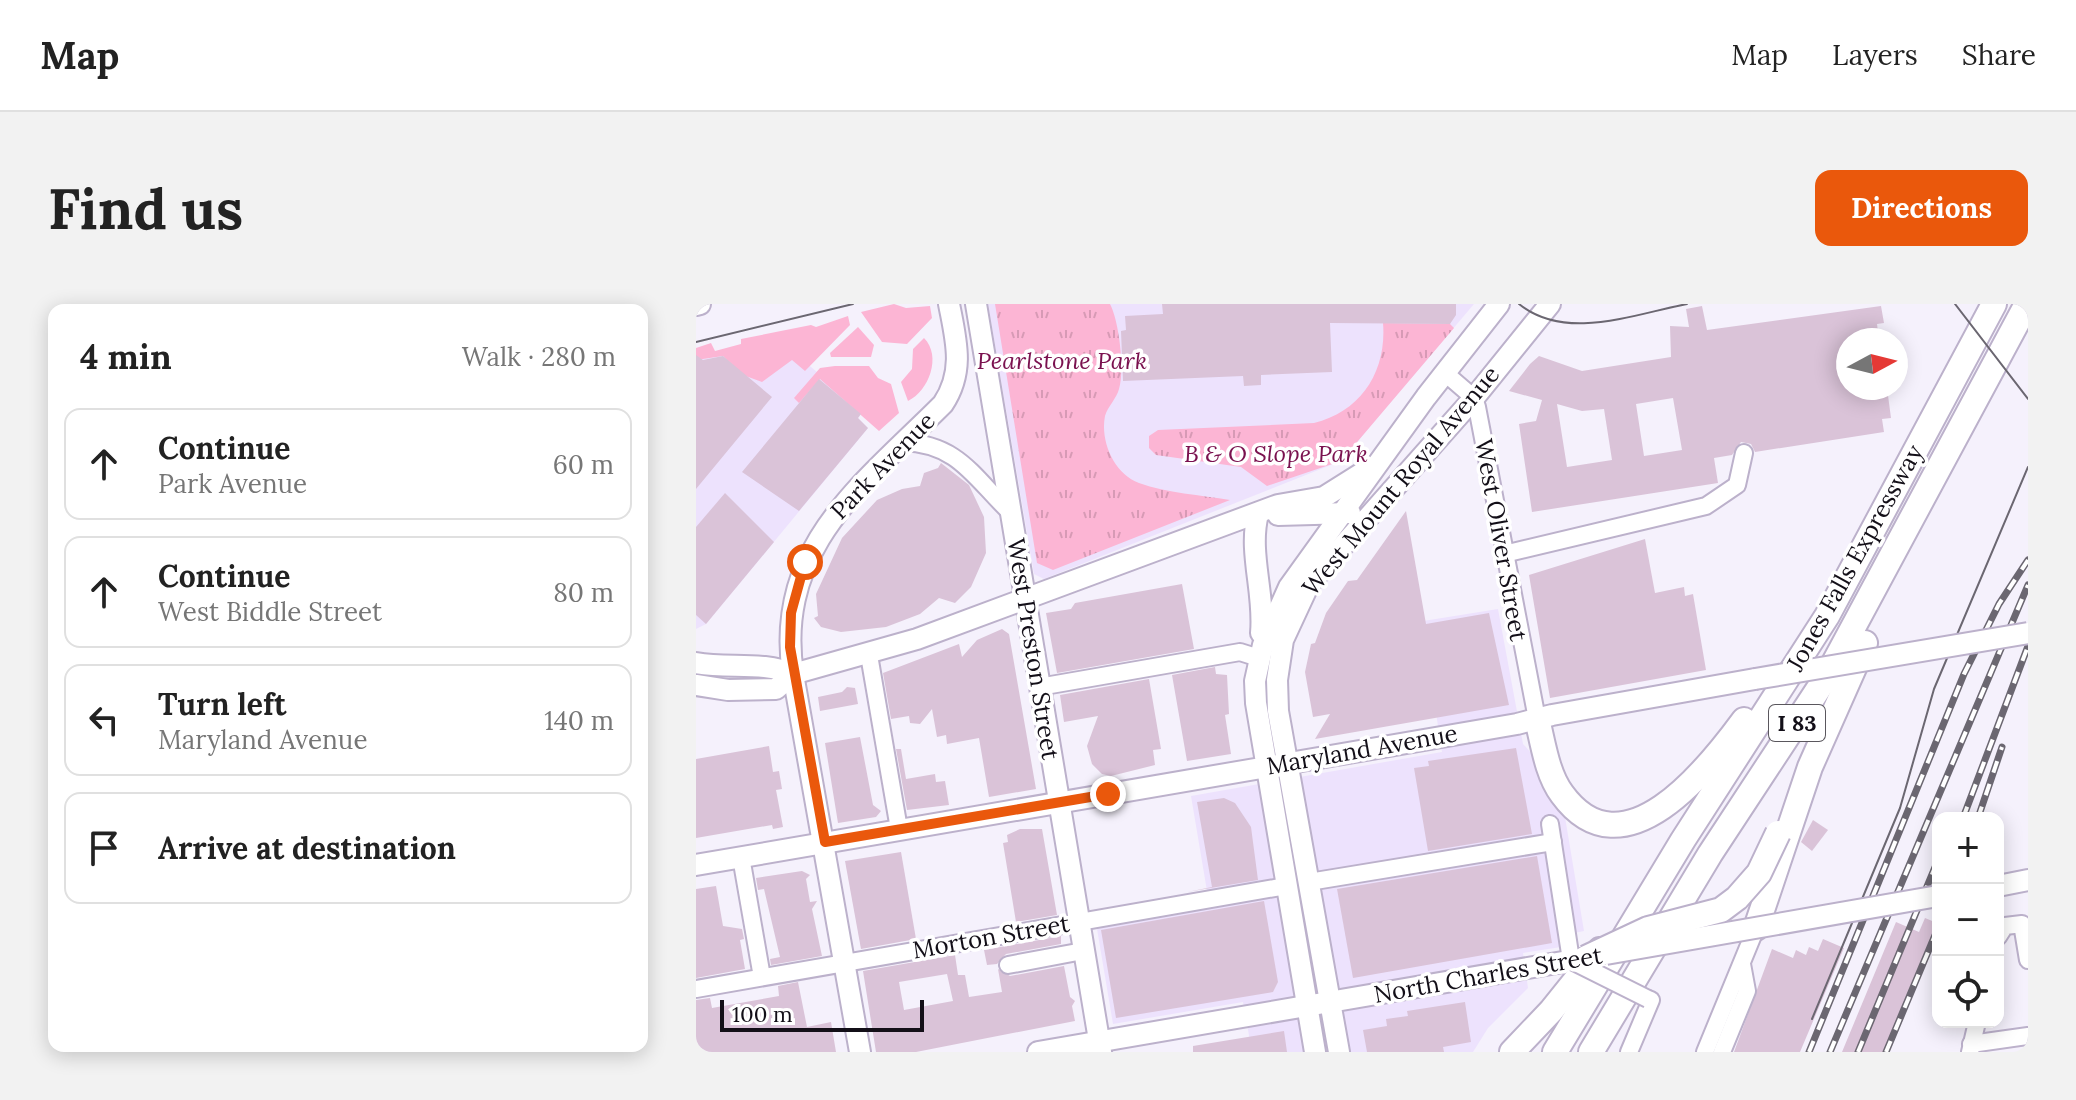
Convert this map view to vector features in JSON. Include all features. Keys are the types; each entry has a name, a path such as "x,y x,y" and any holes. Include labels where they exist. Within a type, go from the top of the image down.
{"highway":[{"name":"Jones Falls Expressway","path":"1555,1052 1683,840 1827,616 1994,304"},
{"name":"Jones Falls Expressway","path":"1591,1052 1710,854 1827,676 2027,304"},
{"path":"1537,719 1558,789 1588,816 1614,823 1628,822 1652,814 1679,796 1723,748 1753,707 1931,419"},
{"path":"1756,928 1783,835 1810,767 1900,570 1958,429"},
{"path":"1577,960 1648,929 1721,910 1737,898 1759,873 1783,835"},
{"path":"1512,1052 1571,987 1683,840"}],"main road":[{"name":"Park Avenue","path":"860,1052 793,674 791,613 805,562 830,519 943,404 958,376 949,304"},
{"name":"West Preston Street","path":"976,304 1100,1046"},
{"name":"West Mount Royal Avenue","path":"1315,1052 1256,703 1259,658 1272,620 1289,587 1499,304"},
{"name":"West Mount Royal Avenue","path":"1339,1052 1287,762 1277,680 1283,640 1309,584 1474,398 1550,304"},
{"path":"696,685 728,690 776,689 793,674 869,655 1026,600 1278,505 1324,497 1383,458"},
{"path":"1258,514 1342,516 1376,505"},
{"path":"1258,514 1253,533 1263,600 1259,658"},
{"name":"Maryland Avenue","path":"696,865 2028,633"},
{"path":"696,663 744,668 774,666 793,674"},
{"path":"2004,885 2028,880"},
{"name":"North Charles Street","path":"1038,1052 1100,1046 1307,1006 1932,897"}],"street":[{"path":"1445,373 1474,398"},
{"name":"West Oliver Street","path":"1474,398 1537,719"},
{"path":"903,442 927,443 946,450 1011,513"},
{"path":"1504,554 1706,506 1737,485 1744,453"},
{"path":"1039,687 1240,652 1259,658"},
{"path":"869,655 899,829"},
{"path":"1550,824 1577,960 1651,1000 1629,1052"},
{"path":"1309,882 1553,842"},
{"path":"741,857 762,977"},
{"name":"Morton Street","path":"696,989 1286,886"},
{"path":"2004,928 2022,924 2028,960"},
{"path":"1705,1052 1756,928"},
{"path":"1008,965 1083,951"},
{"path":"1722,1052 1747,991 1742,964"},
{"path":"1713,1052 1728,1018 1727,1001"},
{"path":"1975,1028 1970,1048 2028,1036"}],"shaded area":[{"path":"988,304 1474,304 1341,461 1044,579 1034,574"},
{"path":"724,355 791,356 804,361 863,411 858,418 868,428 706,624 696,629 696,359"},
{"path":"1498,609 1523,744 1533,755 1544,790 1565,817 1584,931 1560,936 1561,947 1523,953 1528,988 1488,1028 1473,1052 1252,1052 1243,1002 1113,1024 1095,917 1208,897 1191,796 1442,752 1430,674 1417,622"}],"green space":[{"path":"894,304 906,308 930,306 932,318 907,344 882,342 861,312"},
{"name":"Pearlstone Park","path":"995,304 1110,304 1121,358 1119,389 1105,416 1105,436 1111,456 1122,472 1139,483 1230,500 1053,570 1037,563"},
{"path":"848,316 850,325 805,371 792,360 762,382 743,375 723,356 696,360 696,348 711,343 715,351 741,344 741,339 811,325 816,327"},
{"name":"B & O Slope Park","path":"1383,323 1450,324 1454,328 1341,461 1267,486 1241,467 1156,455 1149,448 1149,436 1158,430 1314,423 1331,418 1358,399 1368,387 1381,357"},
{"path":"858,327 874,345 871,357 831,357 830,353"},
{"path":"924,338 932,354 931,372 922,389 908,401 901,382 912,369 913,349"},
{"path":"869,366 878,378 891,384 899,413 879,431 820,379 799,403 794,398 820,368"}],"building":[{"path":"1162,304 1456,304 1456,315 1450,324 1330,323 1332,372 1261,375 1261,385 1244,386 1243,376 1123,381 1121,331 1126,330 1125,316 1163,314"},
{"path":"1702,306 1707,330 1881,306 1884,323 1877,324 1878,328 1836,328 1836,400 1889,400 1891,418 1882,419 1884,432 1755,452 1751,444 1741,442 1732,455 1714,458 1718,483 1532,512 1519,424 1536,421 1542,400 1509,391 1530,364 1539,356 1582,371 1671,357 1670,326 1689,327 1686,309","holes":["1673,398 1682,450 1644,456 1636,404","1557,404 1582,411 1604,409 1612,460 1567,467"]},
{"path":"696,355 703,360 723,356 772,397 696,489"},
{"path":"819,379 861,414 858,418 868,428 799,511 742,472"},
{"path":"941,463 969,485 984,517 986,553 971,587 955,603 939,598 920,614 886,627 841,632 821,627 814,618 818,616 816,594 842,538 877,500 902,489 920,486 924,473 938,468"},
{"path":"725,493 774,542 706,624 696,615 696,527"},
{"path":"1406,511 1426,624 1489,613 1509,705 1315,739 1330,714 1313,717 1305,672 1311,644 1315,643 1326,613 1348,581 1357,580"},
{"path":"1645,539 1655,593 1684,587 1685,596 1693,594 1706,670 1550,698 1529,575"},
{"path":"1182,584 1194,649 1057,673 1046,613 1071,609 1075,603"},
{"path":"1002,629 1009,634 1036,789 989,797 979,738 947,744 946,735 937,737 932,709 920,724 910,723 909,716 891,719 883,673 959,644 962,657 977,640"},
{"path":"1215,667 1216,674 1227,675 1229,714 1225,715 1231,754 1187,761 1172,675"},
{"path":"1149,679 1161,749 1153,750 1155,765 1111,776 1102,774 1092,764 1087,746 1098,716 1064,722 1060,695"},
{"path":"847,687 855,688 858,704 820,711 818,697 842,692"},
{"path":"860,737 873,805 881,811 876,817 838,823 825,743"},
{"path":"769,746 773,772 779,771 782,789 776,790 783,827 773,829 772,825 696,838 696,759"},
{"path":"1516,748 1532,834 1428,851 1414,768 1429,766 1428,761"},
{"path":"896,749 901,749 906,779 935,774 936,782 945,781 949,805 907,810"},
{"path":"1224,798 1235,803 1251,827 1258,880 1187,892 1212,887 1197,802"},
{"path":"1813,820 1828,830 1812,851 1801,842"},
{"path":"1020,829 1042,829 1057,915 1016,922 1003,843 1008,842 1007,835"},
{"path":"901,852 916,939 861,949 845,861"},
{"path":"1537,856 1552,943 1353,978 1337,889"},
{"path":"802,871 810,875 806,879 810,902 817,901 812,909 822,956 771,965 770,959 780,957 764,889 758,890 756,878"},
{"path":"716,886 723,926 742,929 744,939 740,940 745,969 696,978 696,889"},
{"path":"1264,901 1278,982 1273,992 1116,1018 1101,930"},
{"path":"1925,918 1932,921 1932,935 1883,1052 1842,1052 1896,922 1919,932"},
{"path":"1061,936 1061,944 1006,954 997,964 987,965 984,950"},
{"path":"1823,939 1844,948 1800,1052 1734,1052 1772,949 1793,958 1796,950 1806,955 1809,947 1818,951"},
{"path":"955,955 958,975 965,975 969,997 1002,992 998,969 1010,976 1064,966 1070,997 1075,1001 1072,1006 1075,1021 916,1052 876,1052 863,971","holes":["947,974 953,1001 904,1010 899,982"]},
{"path":"798,982 807,1027 831,1022 836,1052 696,1052 696,1000 710,998 712,1008 779,996 778,986"},
{"path":"1465,1002 1471,1042 1443,1047 1444,1052 1367,1052 1363,1030 1387,1026 1386,1019 1408,1016 1407,1011"},
{"path":"1284,1031 1287,1052 1193,1052 1193,1046"}],"tram line":[{"path":"696,342 853,304"},
{"path":"1519,304 1538,315 1579,323 1601,322 1687,304"},
{"path":"1955,304 2028,399"},
{"path":"1812,1019 1900,808 1934,689 2028,467"}],"railway":[{"path":"1809,1052 1964,674 1999,604 2028,560"},
{"path":"1830,1052 2028,585"},
{"path":"1965,812 2028,646"},
{"path":"1980,812 2002,747"},
{"path":"1858,1052 1932,874"},
{"path":"1886,1052 1932,942"}],"route":[{"path":"805,562 791,613 790,647 825,842 1108,794"}]}
